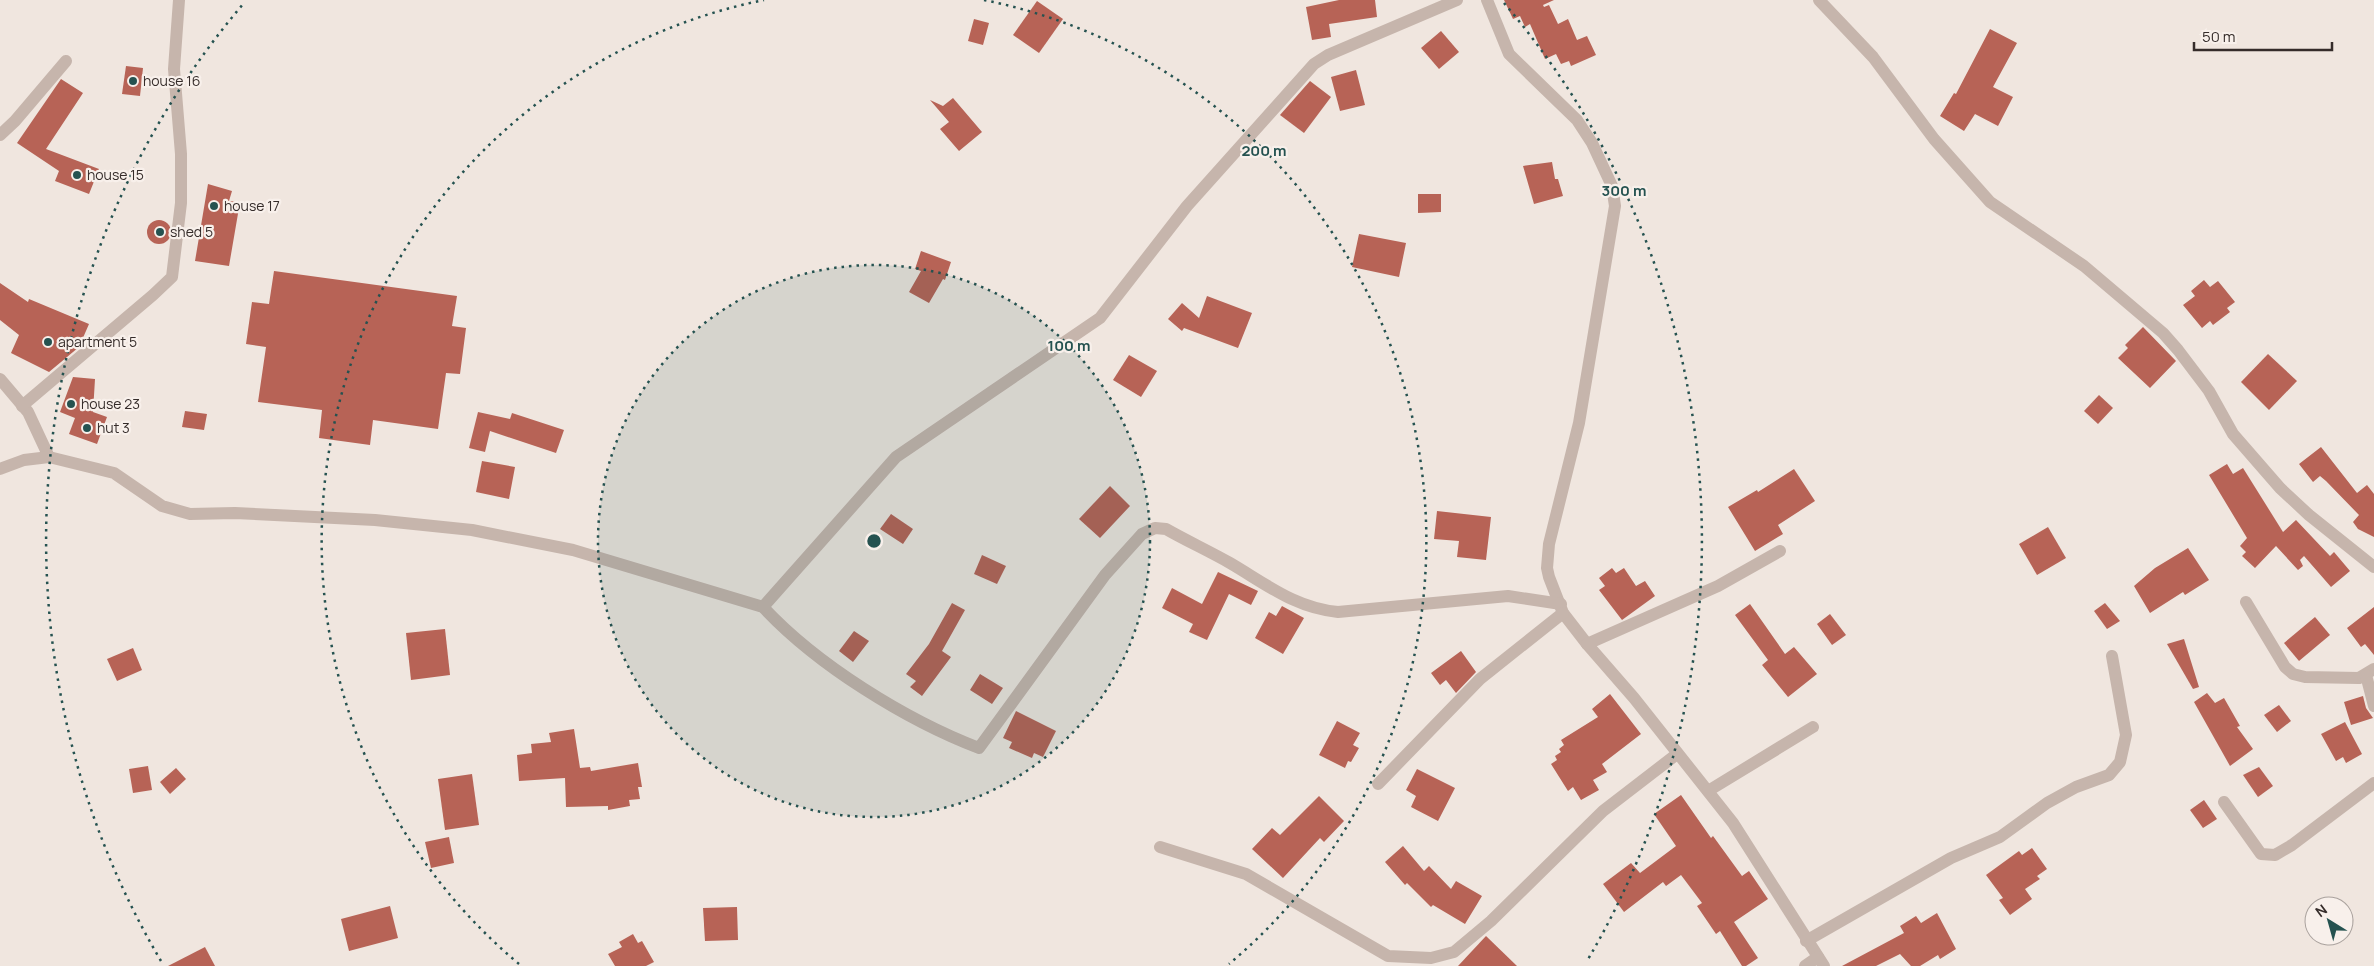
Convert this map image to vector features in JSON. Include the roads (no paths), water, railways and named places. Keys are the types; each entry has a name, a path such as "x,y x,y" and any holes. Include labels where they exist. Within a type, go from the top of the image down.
{"street":[{"path":"22,406 153,296 172,277 180,203 181,154 174,69 179,0"},
{"path":"763,607 896,457 1100,318 1187,206 1314,64 1328,55 1457,0"},
{"path":"1487,0 1509,54 1577,120 1603,164 1614,194 1615,206 1600,309 1579,423 1549,544 1547,568 1549,577 1562,609 1587,644 1634,698 1676,754 1734,823 1806,941 1821,962 1805,966"},
{"path":"1819,0 1873,57 1934,139 1990,202 2084,266 2151,321 2178,350 2209,391 2233,434 2280,488 2309,515 2374,567"},
{"path":"0,136 15,122 66,61"},
{"path":"0,379 22,406 36,428 49,457"},
{"path":"0,469 24,460 49,457 114,473 162,506 190,514 235,513 375,520 472,530 573,550 763,607 784,629 852,680 942,734 979,748 1105,575 1142,534 1155,528 1166,530 1228,562 1308,608 1338,612 1508,596 1562,609"},
{"path":"1587,644 1718,586 1780,551"},
{"path":"2246,602 2285,667 2294,674 2314,677 2359,678 2370,672 2374,706"},
{"path":"1378,784 1480,679 1562,609"},
{"path":"1806,941 1951,858 2000,836 2047,803 2076,788 2109,775 2120,762 2126,736 2112,656"},
{"path":"1708,791 1813,727"},
{"path":"1160,847 1246,874 1388,956 1431,958 1454,952 1491,922 1603,811 1676,754"},
{"path":"2224,802 2261,854 2275,855 2292,845 2374,783"}],"place":[{"name":"house 16","path":"133,81"},
{"name":"house 15","path":"77,175"},
{"name":"house 17","path":"214,206"},
{"name":"shed 5","path":"160,232"},
{"name":"apartment 5","path":"48,342"},
{"name":"house 23","path":"71,404"},
{"name":"hut 3","path":"87,428"}]}
